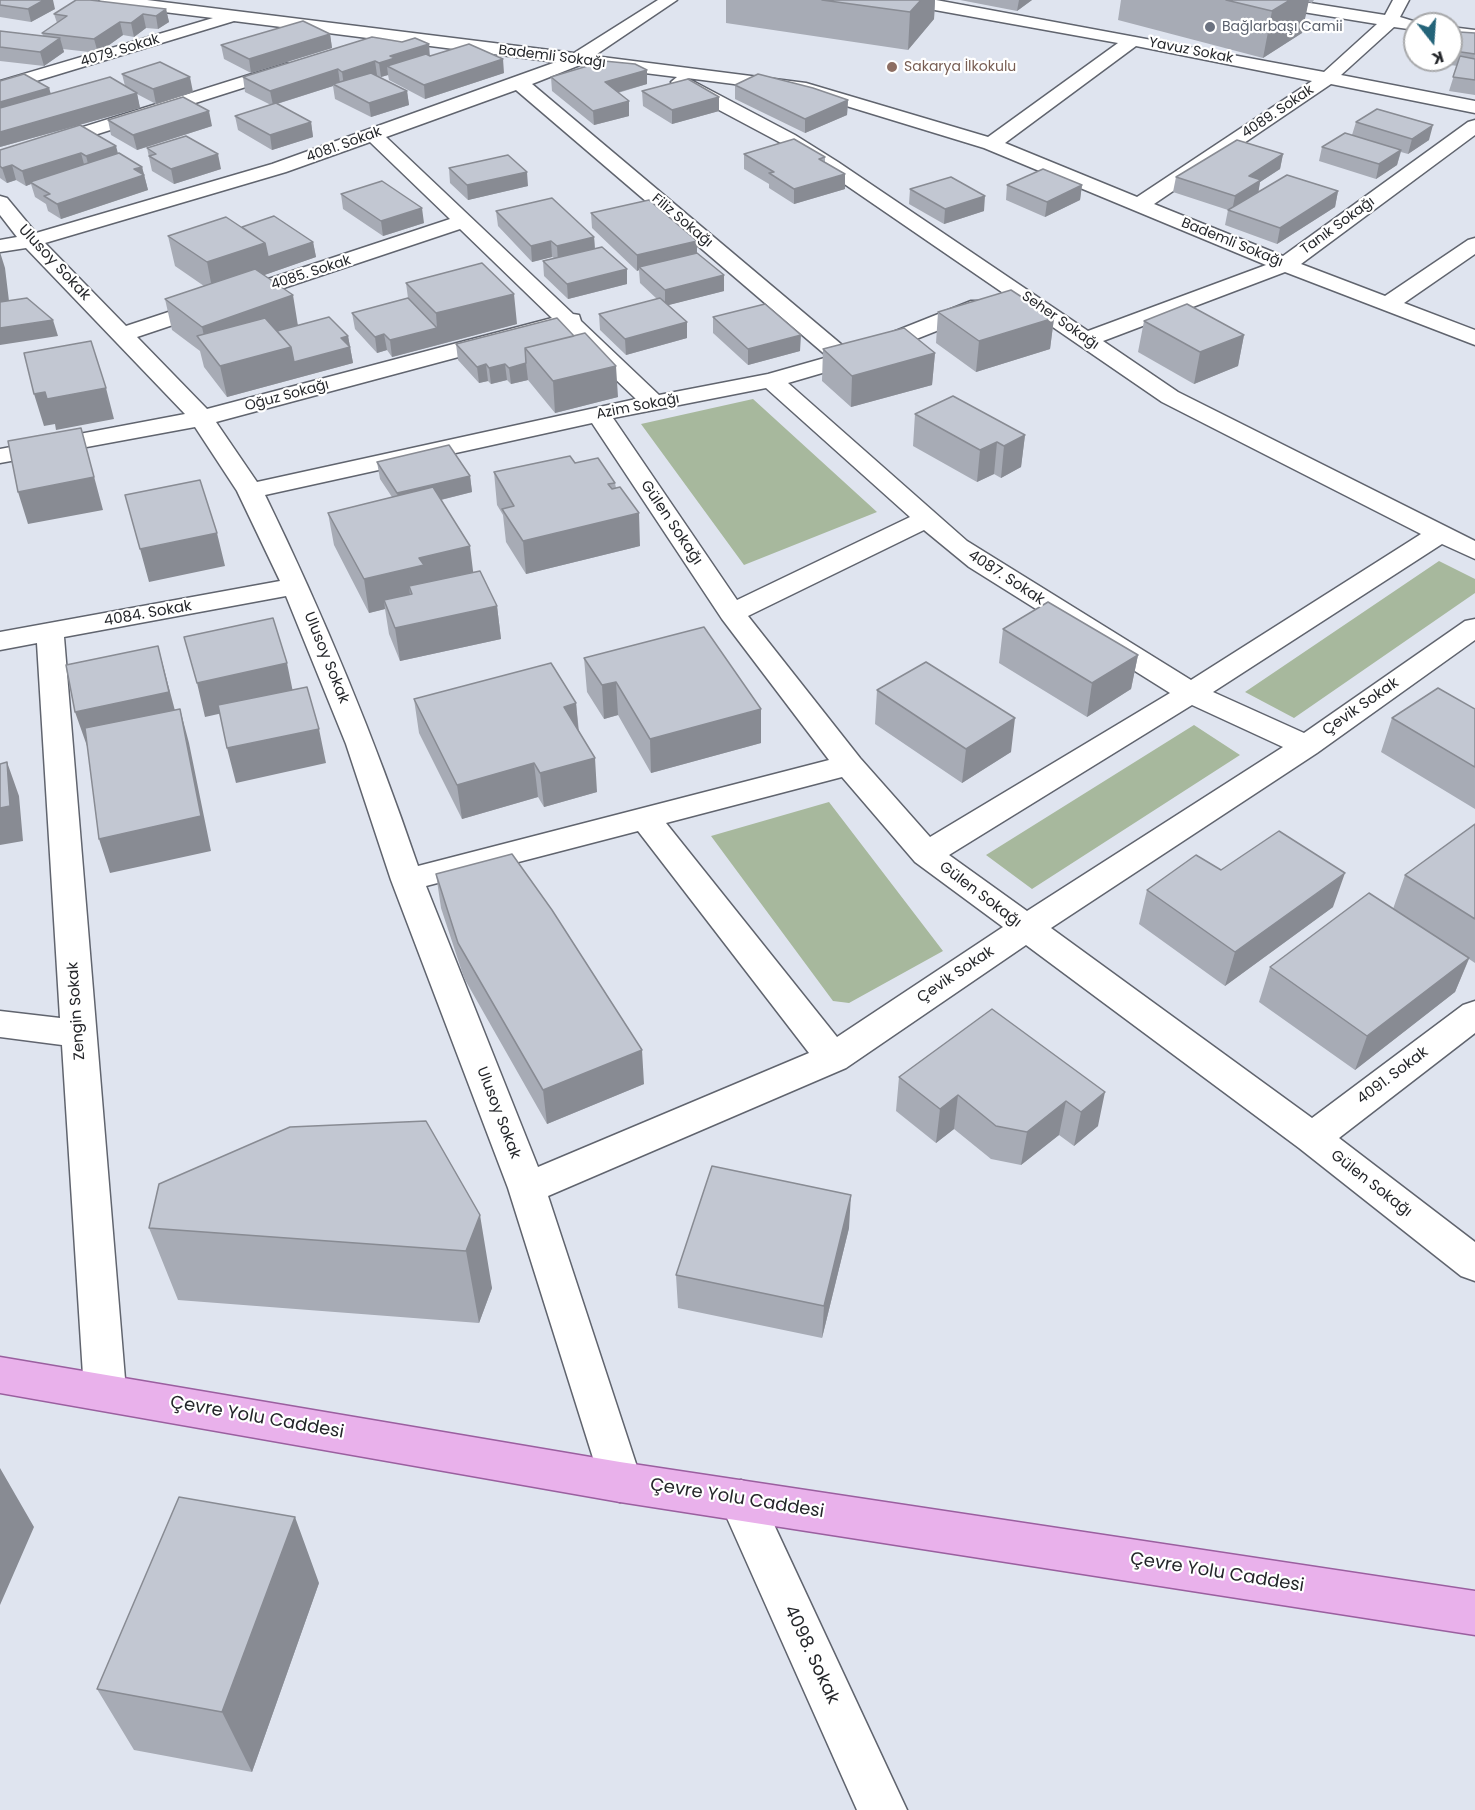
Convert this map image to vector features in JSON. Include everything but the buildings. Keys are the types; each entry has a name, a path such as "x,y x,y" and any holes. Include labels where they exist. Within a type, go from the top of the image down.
{"main road":[{"name":"Çevre Yolu Caddesi","path":"0,1375 105,1391 620,1482 1475,1613"}],"street":[{"name":"Bademli Sokağı","path":"107,0 299,22 576,60 806,88 991,144 1285,265 1475,338"},
{"name":"4081. Sokak","path":"0,246 31,241 279,168 519,83 576,60 669,0"},
{"name":"Yavuz Sokak","path":"906,0 1133,40 1475,107"},
{"path":"1260,0 1403,24"},
{"name":"4089. Sokak","path":"1139,206 1328,78 1390,21 1401,0"},
{"path":"299,22 315,11"},
{"name":"4079. Sokak","path":"0,87 239,16"},
{"path":"346,50 391,35"},
{"path":"991,144 1133,40"},
{"path":"0,159 302,64"},
{"name":"Seher Sokağı","path":"658,70 796,144 1017,291 1170,397 1475,550"},
{"name":"Filiz Sokağı","path":"519,83 845,359"},
{"name":"Tanık Sokağı","path":"1087,339 1285,265 1475,126"},
{"path":"373,135 571,321 655,404"},
{"name":"Ulusoy Sokak","path":"0,202 31,241 202,418 250,491 296,586 361,744 406,880 527,1188 620,1482"},
{"name":"4085. Sokak","path":"122,335 465,221"},
{"path":"1388,304 1475,244"},
{"name":"Azim Sokağı","path":"250,491 598,414 771,380 845,359 1017,291"},
{"name":"Oğuz Sokağı","path":"0,456 202,418 571,321"},
{"name":"4087. Sokak","path":"771,380 927,519 978,561 1191,693 1306,746"},
{"name":"Gülen Sokağı","path":"598,414 732,613 849,765 926,854 1312,1138 1475,1264"},
{"path":"732,613 927,519"},
{"path":"926,854 1191,693 1440,534"},
{"name":"4084. Sokak","path":"0,641 296,586"},
{"name":"Çevik Sokak","path":"527,1188 833,1058 1025,928 1306,746 1475,627"},
{"name":"Zengin Sokak","path":"50,632 105,1391"},
{"path":"406,880 849,765"},
{"path":"644,817 833,1058"},
{"name":"4091. Sokak","path":"1312,1138 1475,1014"},
{"path":"0,1024 79,1034"},
{"name":"4098. Sokak","path":"741,1500 882,1810"}],"green space":[{"path":"753,399 877,512 744,565 641,424"},
{"path":"1439,561 1475,579 1475,593 1294,718 1245,692"},
{"path":"1194,725 1240,755 1032,889 986,855"},
{"path":"829,802 943,951 849,1003 833,1001 711,836"}],"place":[{"name":"Bağlarbaşı Camii","path":"1210,27"},
{"name":"Sakarya İlkokulu","path":"892,67"}]}
